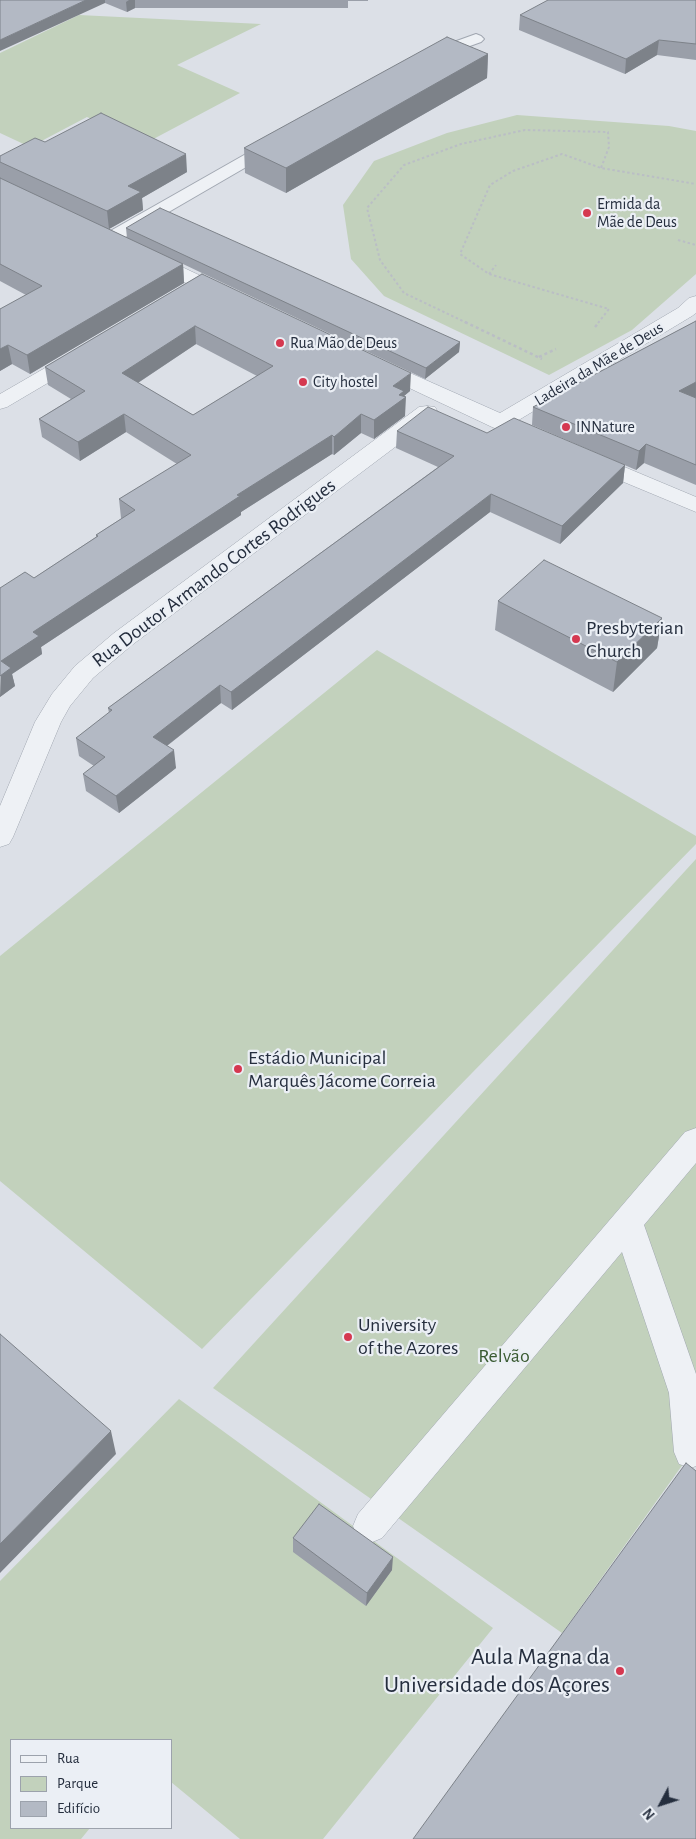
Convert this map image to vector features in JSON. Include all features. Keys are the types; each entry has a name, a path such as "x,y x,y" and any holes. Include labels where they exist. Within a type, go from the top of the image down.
{"street":[{"path":"117,241 193,288 245,304"},
{"name":"Ladeira da Mãe de Deus","path":"500,422 685,312 696,302"},
{"path":"0,403 92,348"},
{"path":"359,357 500,422 696,505"},
{"name":"Rua Doutor Armando Cortes Rodrigues","path":"0,837 48,722 84,672 123,638 446,398"},
{"path":"370,1526 696,1141"},
{"path":"627,1222 686,1393 691,1452"}],"lane":[{"path":"416,62 476,39"},
{"path":"117,241 289,136"}],"path":[{"path":"578,376 404,293 380,260 367,208 404,165 461,144 526,130 608,132 609,147 601,168"},
{"path":"590,333 609,309 488,274 460,254 490,184 513,171 562,154 601,168 696,184"},
{"path":"678,240 696,245"},
{"path":"488,274 496,265"},
{"path":"538,357 564,345"}],"green space":[{"path":"79,15 261,24 177,65 240,93 144,144 87,117 30,147 0,133 0,53"},
{"path":"517,115 669,126 696,131 696,274 632,330 549,375 384,296 351,259 343,205 374,161 447,133"},
{"name":"Estádio Municipal Marquês Jácome Correia","path":"377,650 696,836 696,844 202,1349 0,1181 0,956"},
{"name":"Relvão","path":"696,859 696,1446 562,1633 213,1388"},
{"path":"179,1399 493,1628 323,1839 240,1839 172,1783 172,1739 10,1739 10,1829 89,1829 81,1839 0,1839 0,1581"}],"building":[{"path":"0,0 86,0 0,40"},
{"path":"548,0 696,0 696,44 659,40 626,59 520,15"},
{"path":"447,37 488,54 286,168 244,148"},
{"path":"101,113 186,154 128,186 141,192 107,211 0,162 0,156 35,138 45,142"},
{"path":"0,178 183,264 27,355 8,345 0,349 0,309 42,286 0,264"},
{"path":"160,208 460,342 426,368 126,228"},
{"path":"202,274 411,373 393,386 404,391 399,395 406,397 374,420 361,414 334,437 332,435 237,495 240,496 33,632 39,636 1,661 11,668 0,676 0,588 25,572 34,578 98,536 96,535 135,510 119,499 191,455 124,414 78,442 39,419 85,391 45,367","holes":["195,326 273,366 193,415 122,373"]},
{"path":"696,321 696,382 679,391 696,398 696,465 646,444 639,451 533,407"},
{"path":"428,407 487,433 514,418 625,465 562,526 491,494 231,692 220,685 153,737 174,750 116,796 83,774 105,757 76,738 112,710 108,708 454,456 397,431"},
{"path":"544,560 662,618 617,662 498,601"},
{"path":"0,1334 111,1431 0,1544"},
{"name":"Aula Magna da Universidade dos Açores","path":"686,1463 696,1471 696,1839 413,1839"},
{"path":"319,1504 393,1557 367,1593 293,1538"}],"place":[{"name":"Ermida da Mãe de Deus","path":"587,213"},
{"name":"Rua Mão de Deus","path":"280,343"},
{"name":"City hostel","path":"303,382"},
{"name":"INNature","path":"566,427"},
{"name":"Presbyterian Church","path":"576,639"},
{"name":"Estádio Municipal Marquês Jácome Correia","path":"238,1069"},
{"name":"University of the Azores","path":"348,1337"},
{"name":"Aula Magna da Universidade dos Açores","path":"620,1671"}]}
